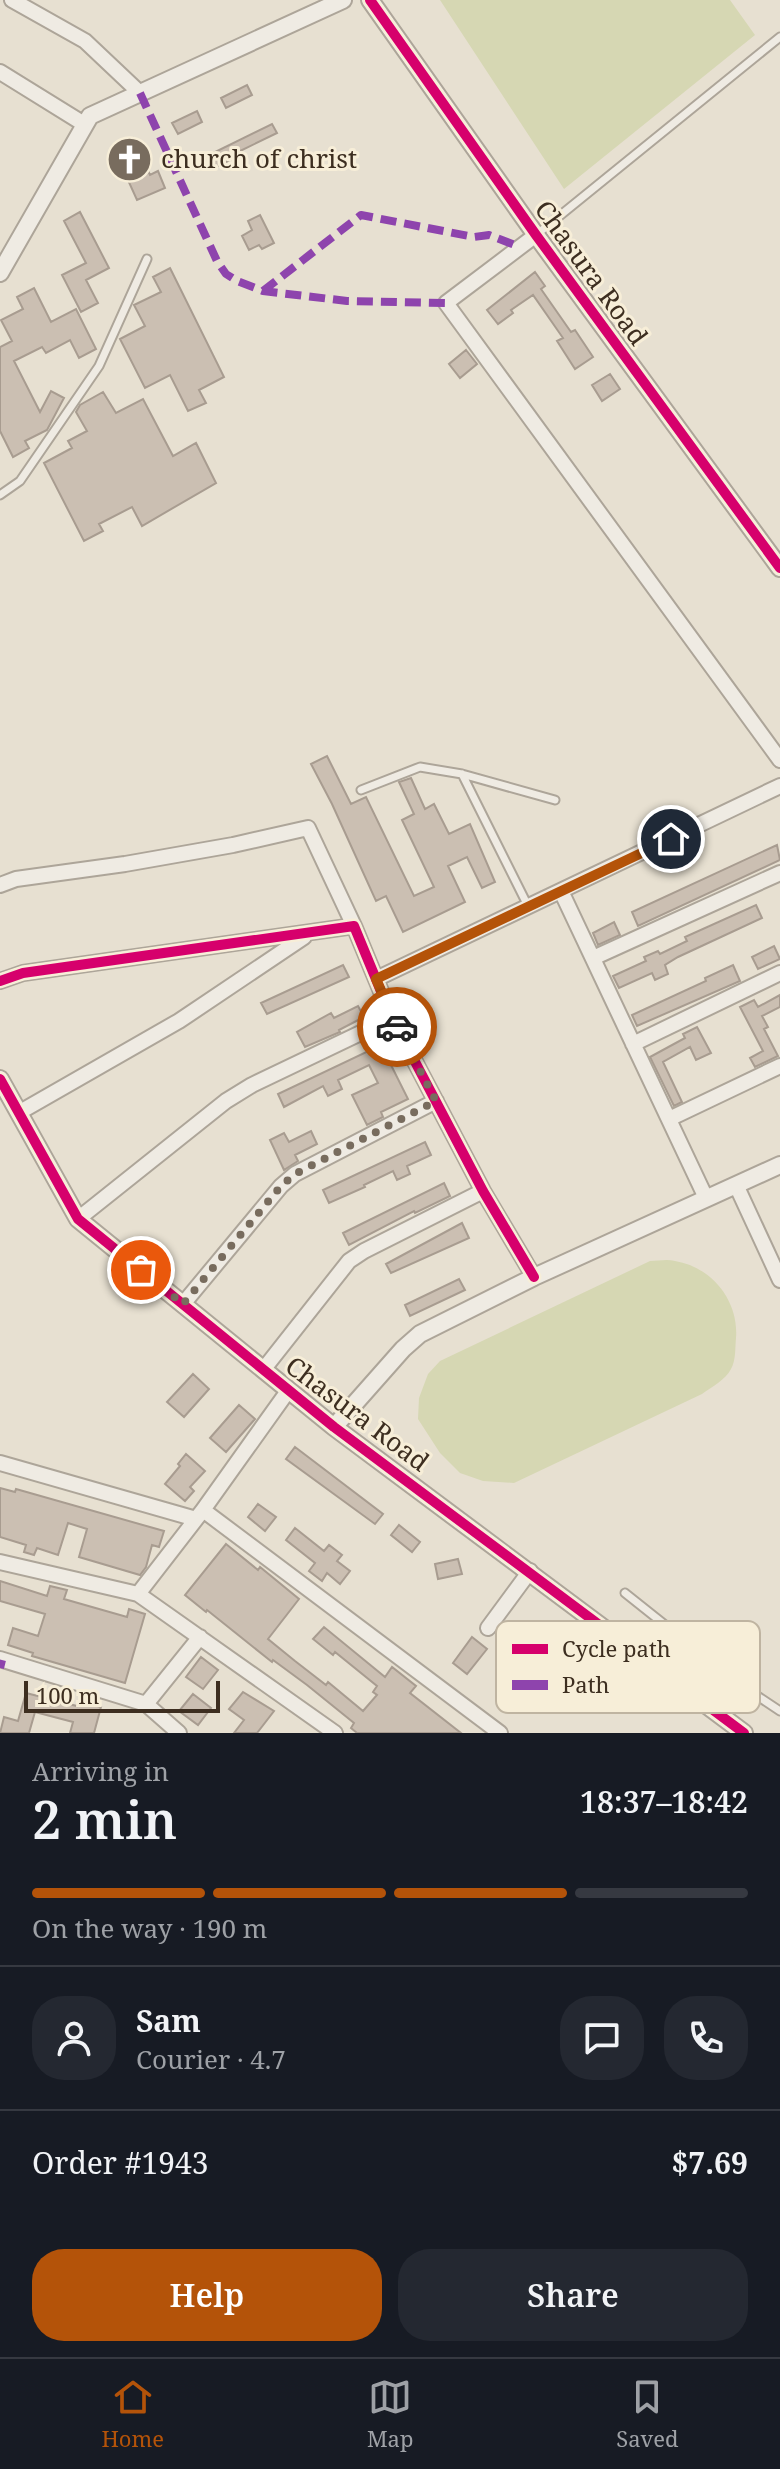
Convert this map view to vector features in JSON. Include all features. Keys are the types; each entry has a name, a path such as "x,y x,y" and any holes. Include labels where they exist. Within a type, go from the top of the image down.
{"street":[{"path":"12,0 85,41 140,93"},
{"path":"0,273 84,124 97,111 343,0"},
{"name":"Chasura Road","path":"370,0 536,235 780,568"},
{"path":"0,72 84,124"},
{"path":"536,235 446,303 780,760"},
{"path":"376,979 780,786"},
{"path":"0,885 31,876 125,864 308,828 354,926 392,1018 483,1191 534,1277"},
{"path":"593,958 780,873"},
{"path":"561,891 706,1198"},
{"path":"0,981 39,971 354,926"},
{"path":"20,1112 179,1021 308,934"},
{"path":"633,1044 780,973"},
{"path":"78,1219 226,1101 252,1085 392,1018"},
{"path":"669,1119 780,1066"},
{"name":"Chasura Road","path":"0,1079 78,1219 334,1427 596,1621"},
{"path":"183,1304 281,1186 295,1174 436,1101"},
{"path":"334,1427 420,1334 534,1277 780,1165"},
{"path":"737,1187 779,1276"},
{"path":"263,1370 349,1261 483,1191"},
{"path":"138,1594 200,1515 288,1391"},
{"path":"0,1463 200,1515 500,1733"},
{"path":"0,1562 138,1594 335,1733"},
{"path":"488,1628 530,1571"},
{"path":"146,1704 200,1637"},
{"path":"0,1659 146,1704 179,1733"},
{"name":"Chasura Road","path":"718,1713 744,1733"}],"lane":[{"path":"536,235 780,37"},
{"path":"0,495 20,481 99,366 147,259"},
{"path":"361,790 420,767 462,774 555,800"},
{"path":"462,774 528,906"},
{"path":"625,1593 660,1621"},
{"path":"760,1698 780,1711"}],"green space":[{"path":"440,0 730,0 755,35 564,189"},
{"path":"672,1260 701,1270 728,1299 736,1324 736,1338 735,1358 726,1376 702,1394 514,1483 483,1481 460,1473 440,1453 418,1419 419,1398 428,1374 440,1361 650,1261"}],"building":[{"path":"247,85 252,95 226,108 221,98"},
{"path":"197,111 202,122 178,134 172,123"},
{"path":"272,124 277,133 212,169 205,157"},
{"name":"church of christ","path":"133,138 150,175 158,171 165,188 137,200 113,147"},
{"path":"80,212 109,268 86,280 98,303 81,312 62,275 86,263 64,221"},
{"path":"260,215 274,243 262,249 259,245 249,250 242,236 252,230 248,221"},
{"path":"170,268 224,377 199,390 206,403 188,411 170,375 145,388 120,339 145,326 134,305 161,292 153,277"},
{"path":"535,272 545,286 541,289 593,357 575,369 557,341 563,338 533,295 511,310 513,313 498,324 487,310"},
{"path":"34,288 51,322 76,309 96,349 79,358 70,340 46,353 42,347 14,361 40,412 51,391 64,398 47,430 25,441 29,448 13,457 0,431 0,347 12,341 1,320 23,309 17,297"},
{"path":"466,350 477,364 460,378 449,364"},
{"path":"610,374 620,389 602,401 592,385"},
{"path":"103,392 116,413 143,399 173,456 196,443 216,483 142,526 132,507 99,524 103,531 84,541 44,463 72,448 68,441 87,431 76,412 80,405"},
{"path":"327,756 351,804 366,797 414,896 434,887 402,820 414,814 399,782 411,778 425,809 434,804 449,834 470,824 495,882 482,888 467,857 448,866 465,902 403,932 386,896 376,901 311,764"},
{"path":"777,845 780,860 638,926 632,912"},
{"path":"756,905 762,918 678,957 665,965 668,974 655,980 652,973 619,988 613,976 646,961 644,957 658,951 660,954 687,941 685,937"},
{"path":"614,922 620,935 598,945 593,933"},
{"path":"774,946 780,959 758,969 752,957"},
{"path":"343,965 349,977 267,1014 261,1003"},
{"path":"733,965 740,981 637,1026 632,1015"},
{"path":"780,995 780,1007 762,1016 768,1027 764,1029 778,1056 755,1067 750,1058 763,1051 740,1007 754,1000 758,1007"},
{"path":"358,1006 364,1017 340,1032 305,1047 297,1032 331,1013 334,1018"},
{"path":"697,1027 711,1053 696,1060 690,1047 663,1062 682,1102 674,1106 650,1057 685,1038 683,1034"},
{"path":"381,1045 408,1099 381,1112 383,1117 367,1125 352,1095 378,1083 369,1065 338,1080 342,1089 328,1096 323,1086 284,1107 278,1094"},
{"path":"311,1131 317,1144 295,1155 298,1161 284,1170 270,1140 284,1133 289,1142"},
{"path":"425,1142 431,1155 407,1166 410,1174 397,1180 393,1171 329,1203 323,1190"},
{"path":"444,1183 450,1196 349,1245 343,1233"},
{"path":"462,1223 469,1238 391,1273 386,1264"},
{"path":"459,1279 465,1290 410,1316 405,1305"},
{"path":"193,1374 209,1389 184,1417 167,1402"},
{"path":"239,1405 255,1419 226,1452 210,1438"},
{"path":"295,1447 383,1514 375,1524 286,1459"},
{"path":"186,1454 205,1471 190,1487 194,1491 185,1501 165,1484"},
{"path":"0,1488 15,1492 16,1489 164,1531 159,1547 152,1545 146,1567 140,1575 79,1557 87,1529 68,1523 58,1555 37,1548 34,1555 24,1552 26,1545 0,1537"},
{"path":"258,1504 276,1517 265,1531 248,1517"},
{"path":"399,1525 420,1542 412,1552 391,1535"},
{"path":"295,1528 324,1551 329,1545 342,1555 337,1561 350,1571 340,1584 327,1573 322,1581 309,1571 315,1563 286,1540"},
{"path":"226,1544 299,1599 268,1639 295,1661 326,1685 328,1682 363,1711 377,1695 373,1692 377,1686 335,1652 333,1655 313,1639 324,1627 385,1677 392,1667 416,1686 410,1693 461,1733 357,1733 351,1728 354,1723 307,1685 206,1612 185,1595"},
{"path":"458,1559 462,1574 438,1579 435,1564"},
{"path":"0,1581 47,1596 50,1586 67,1590 64,1599 127,1617 129,1609 145,1614 125,1683 32,1656 33,1653 8,1645 13,1628 38,1636 45,1614 0,1601"},
{"path":"472,1637 487,1649 467,1674 453,1663"},
{"path":"201,1657 218,1670 203,1689 186,1677"},
{"path":"243,1692 274,1711 257,1733 234,1733 244,1720 229,1709"},
{"path":"26,1693 77,1706 79,1701 101,1707 94,1733 70,1733 73,1722 35,1712 29,1733 0,1733 4,1717 18,1721"},
{"path":"193,1694 211,1708 198,1725 179,1711"}],"marked path":[{"path":"140,93 217,261 226,274 263,291 347,301 446,303"},
{"path":"263,291 361,215 474,237 489,235 520,247"},
{"path":"0,1668 2,1660"}],"cycle path":[{"path":"370,0 536,235 780,568"},
{"path":"0,981 23,973 354,926 392,1018 483,1191 534,1277"},
{"path":"0,1079 78,1219 334,1427 594,1621"},
{"path":"717,1713 744,1733"}],"way so far":[{"path":"141,1270 183,1304 281,1186 295,1174 436,1101 397,1027"}],"place":[{"name":"church of christ","path":"130,159"}],"route":[{"path":"397,1027 376,979 671,839"}]}
